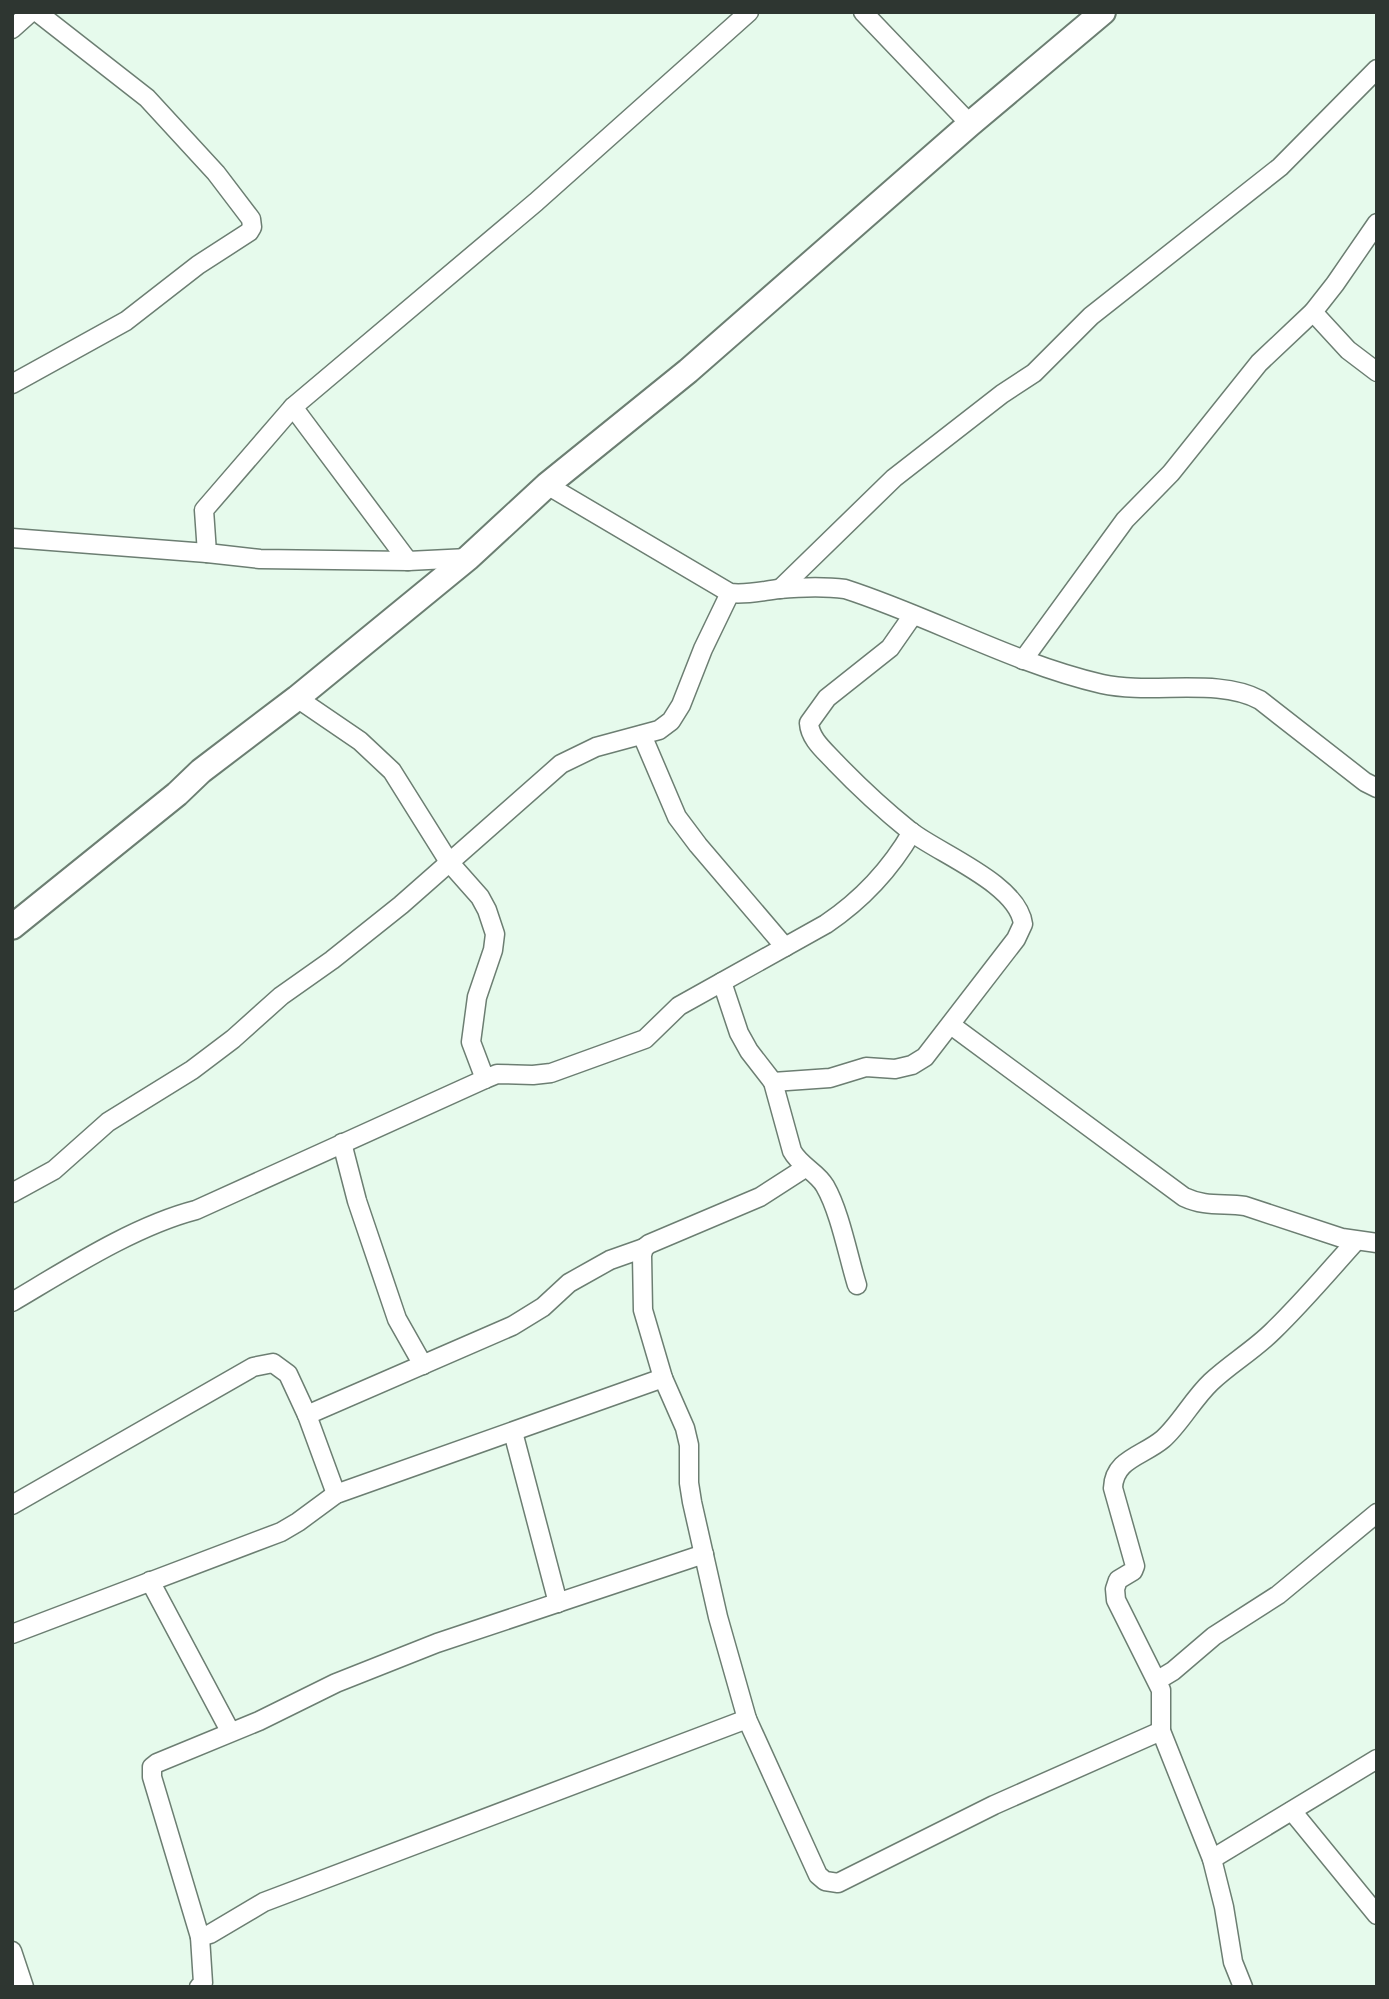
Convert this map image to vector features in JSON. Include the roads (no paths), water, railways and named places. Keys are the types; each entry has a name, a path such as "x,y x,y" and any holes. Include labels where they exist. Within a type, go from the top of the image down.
{"street":[{"path":"12,29 31,12"},
{"path":"12,384 126,321 198,265 249,232 252,227 251,219 216,173 147,98 37,12"},
{"path":"207,553 204,510 293,407 536,202 749,12"},
{"path":"863,12 970,124"},
{"path":"12,928 177,794 201,771 297,698 468,558 547,485 688,371 970,124 1103,12"},
{"path":"780,589 894,478 1002,394 1034,373 1091,316 1280,167 1377,69"},
{"path":"1023,660 1125,520 1171,473 1259,363 1312,312 1377,223"},
{"path":"1312,312 1348,350 1377,372"},
{"path":"293,407 408,561"},
{"path":"547,485 730,593 745,595 780,589 825,587 845,589 1023,660 1068,675 1118,687 1150,690 1229,689 1246,692 1365,782 1377,788"},
{"path":"12,538 273,559 408,561 468,558"},
{"path":"12,1194 54,1170 108,1122 192,1070 233,1039 281,996 332,960 401,905 561,764 596,747 659,730 671,721 681,705 703,649 730,593"},
{"path":"773,1082 830,1078 866,1067 895,1069 912,1065 925,1057 1016,939 1023,924 1016,905 991,883 912,832 849,776 817,742 810,730 809,723 827,698 890,648 913,615"},
{"path":"297,698 360,741 391,771 449,862 480,898 493,921 493,950 477,997 471,1041 485,1079"},
{"path":"642,735 677,817 785,947"},
{"path":"12,1302 80,1262 170,1216 196,1210 497,1074 533,1076 551,1073 645,1039 679,1006 826,924 865,895 889,868 912,832"},
{"path":"722,982 739,1033 773,1082 792,1151 805,1168 823,1183 831,1198 856,1285"},
{"path":"951,1025 1184,1197 1196,1203 1245,1206 1294,1224 1356,1241 1377,1243"},
{"path":"342,1143 397,1319 423,1365"},
{"path":"307,1415 512,1326 542,1307 569,1283 610,1260 644,1248 760,1197 805,1168"},
{"path":"1243,1987 1233,1962 1224,1907 1212,1859 1161,1731 1162,1709 1158,1680 1116,1600 1118,1580 1133,1571 1135,1566 1113,1488 1114,1476 1122,1465 1158,1443 1170,1432 1209,1384 1272,1332 1356,1241"},
{"path":"644,1248 641,1271 643,1310 663,1378 685,1428 689,1445 690,1493 718,1617 747,1718 818,1875 825,1881 838,1883 994,1805 1161,1731"},
{"path":"12,1505 253,1367 274,1363 288,1374 307,1415 336,1494"},
{"path":"12,1634 281,1532 336,1494 663,1378"},
{"path":"513,1432 558,1603"},
{"path":"1158,1680 1214,1636 1278,1595 1377,1513"},
{"path":"199,1987 203,1983 200,1937 152,1777 152,1767 336,1683 425,1648 704,1554"},
{"path":"150,1581 230,1731"},
{"path":"200,1937 210,1934 264,1902 747,1718"},
{"path":"1212,1859 1377,1759"},
{"path":"1292,1811 1377,1915"},
{"path":"12,1951 24,1987"}]}
